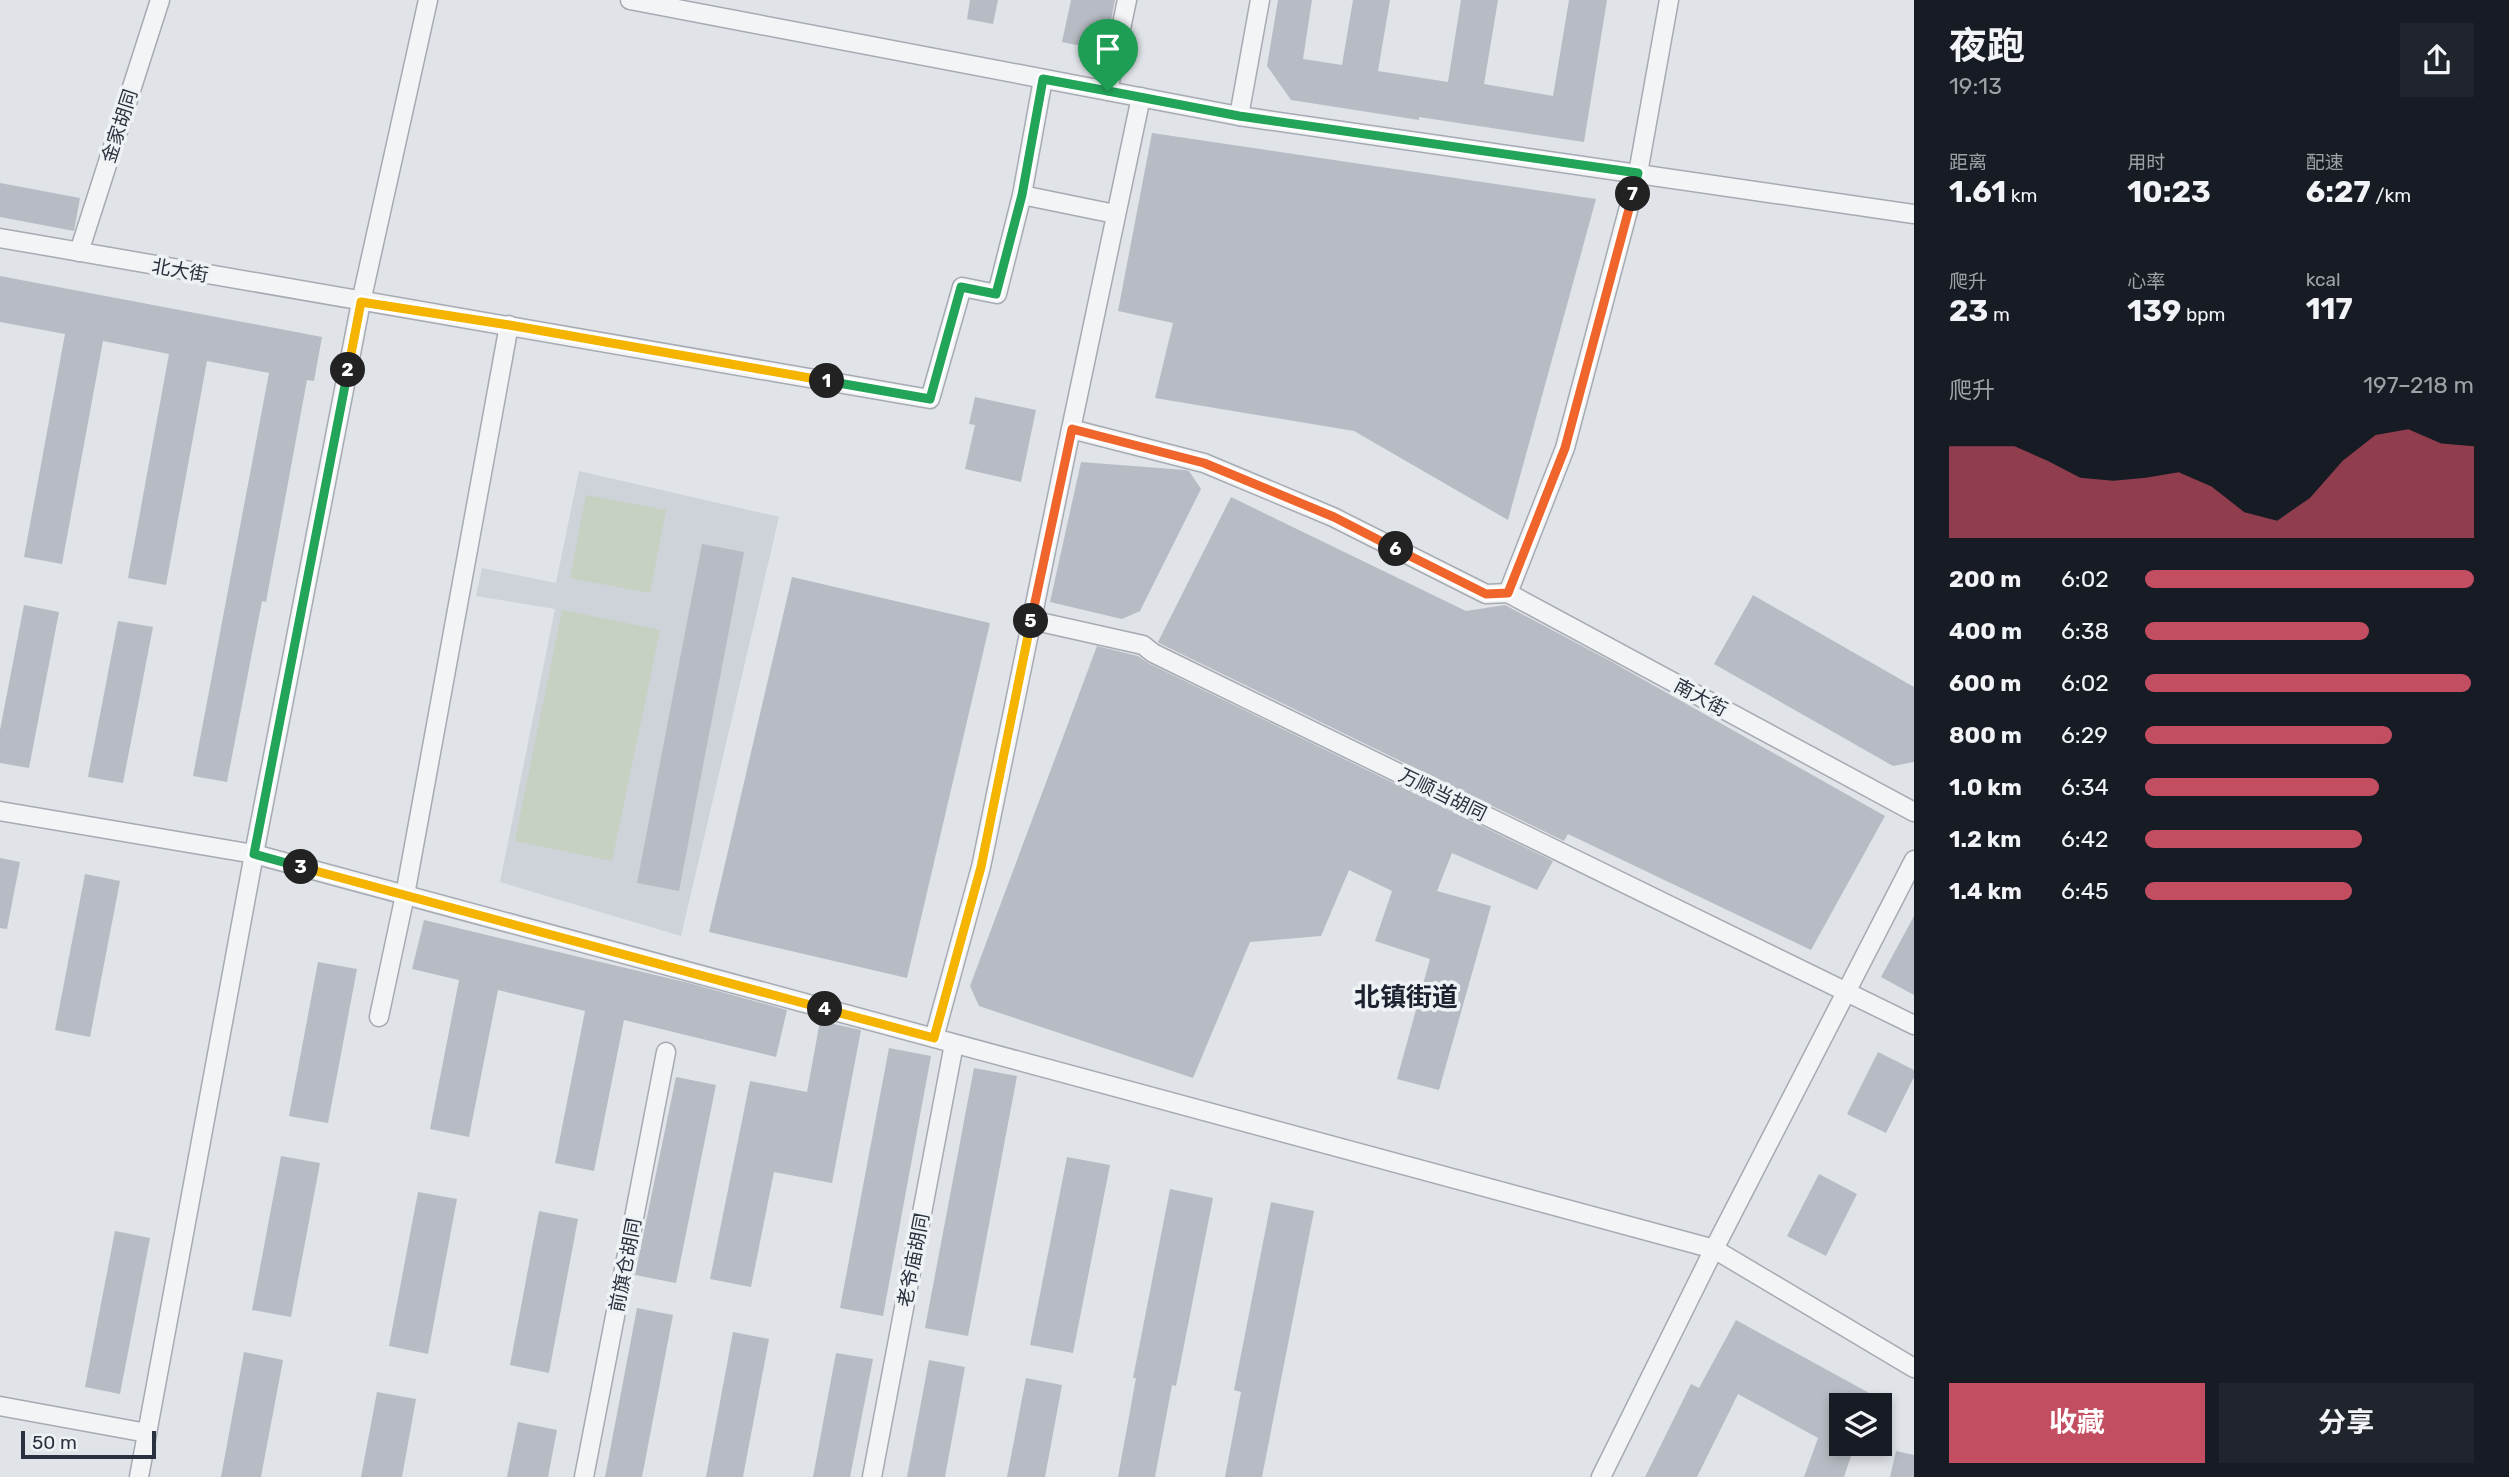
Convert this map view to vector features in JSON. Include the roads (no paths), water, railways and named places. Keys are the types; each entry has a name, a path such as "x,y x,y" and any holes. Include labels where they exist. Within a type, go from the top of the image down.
{"street":[{"name":"金家胡同","path":"79,252 160,0"},
{"path":"139,1477 254,854 361,302 428,0"},
{"path":"630,0 1239,116 1914,214"},
{"path":"1108,91 1127,0"},
{"path":"1239,116 1260,0"},
{"path":"1072,429 1204,463 1334,517 1486,594 1508,593 1565,448 1638,173 1669,0"},
{"path":"1043,79 1022,195 1115,214"},
{"path":"934,1038 981,867 1141,97"},
{"name":"北大街","path":"0,238 930,399 961,287 996,294 1022,195"},
{"path":"379,1017 405,895 509,325"},
{"name":"南大街","path":"1508,593 1914,812"},
{"name":"万顺当胡同","path":"1033,613 1143,645 1153,653 1914,1025"},
{"path":"0,811 254,854 1714,1249 1914,1368"},
{"path":"1601,1477 1714,1249 1914,860"},
{"name":"老爷庙胡同","path":"872,1477 954,1044"},
{"name":"前旗仓胡同","path":"584,1477 666,1052"},
{"path":"0,1406 147,1433"}],"district":[{"name":"北镇街道","path":"1406,997"}]}
